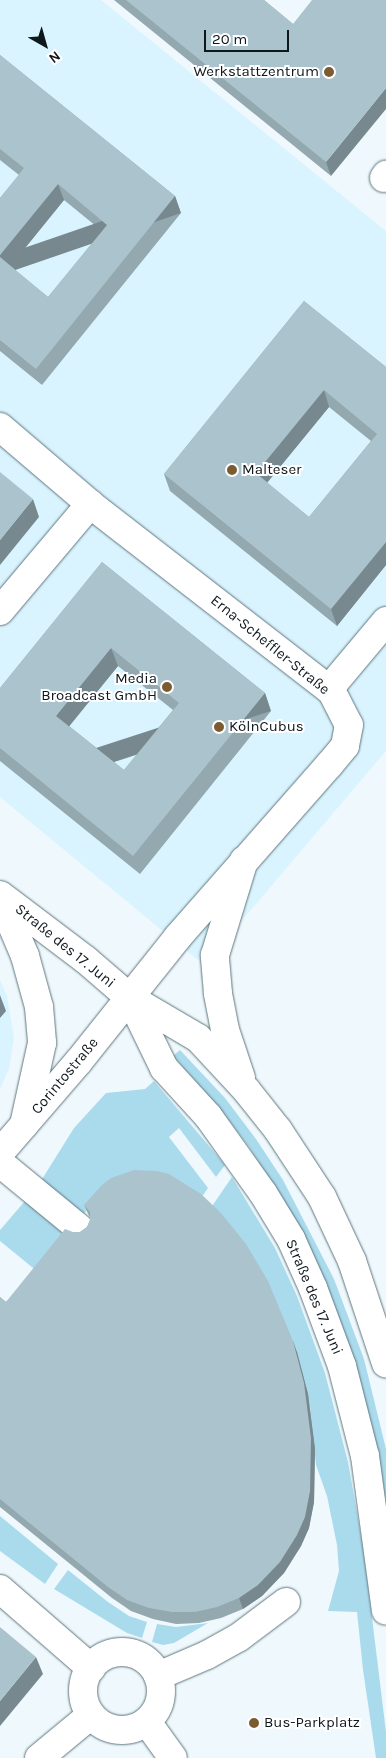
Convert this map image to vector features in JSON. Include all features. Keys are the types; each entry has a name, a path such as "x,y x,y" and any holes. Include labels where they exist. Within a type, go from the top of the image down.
{"main road":[{"name":"Erna-Scheffler-Straße","path":"0,427 90,504 329,689 349,725 344,746 244,860 130,998"},
{"path":"0,611 90,504"},
{"path":"329,689 386,621"},
{"path":"244,860 215,955 218,993 225,1030 234,1060 247,1091"},
{"path":"0,896 25,956 39,1007 42,1043 24,1125"},
{"name":"Straße des 17. Juni","path":"0,896 86,960 130,998 198,1038 247,1091 278,1130 322,1197 352,1261 386,1363"},
{"name":"Straße des 17. Juni","path":"130,998 164,1068 208,1116 239,1157 291,1240 313,1288 342,1366 364,1456 386,1612"},
{"name":"Corintostraße","path":"0,1152 79,1062 130,998"},
{"path":"0,1163 79,1228"},
{"path":"0,1589 91,1668"},
{"path":"158,1676 208,1655 238,1638 286,1602"},
{"path":"113,1653 127,1653 140,1656 158,1676 161,1688 160,1701 155,1712 147,1722 133,1729 117,1730 102,1726 90,1715 86,1706 83,1686 91,1668 101,1658 113,1653"},
{"path":"39,1758 90,1715"},
{"path":"147,1722 173,1758"}],"shaded area":[{"path":"0,0 101,0 386,231 386,751 204,965 0,797"},
{"path":"0,980 7,996 14,1038 9,1069 0,1089"},
{"path":"180,1050 225,1098 256,1139 283,1180 334,1279 364,1359 386,1449 386,1513 274,1186 249,1147 218,1106 173,1056"},
{"path":"154,1081 225,1165 216,1177 179,1128 169,1137 208,1188 199,1201 87,1210 80,1218 39,1184 74,1128 106,1093 145,1089"},
{"path":"232,1177 275,1248 297,1296 325,1373 348,1462 364,1552 386,1732 386,1758 376,1758 363,1670 357,1612 328,1611 339,1571 337,1545 327,1496 316,1465 310,1407 297,1353 272,1292 210,1209"},
{"path":"25,1201 68,1236 38,1272 0,1241 0,1230"},
{"path":"0,1516 58,1564 45,1584 0,1551"},
{"path":"68,1570 129,1616 147,1622 142,1638 127,1633 54,1589"},
{"path":"208,1623 174,1643 163,1645 152,1642 157,1624 176,1627"}],"building":[{"path":"126,0 264,0 293,24 312,0 386,0 386,88 326,162"},
{"path":"0,55 175,196 36,369 0,340 0,257 48,297 107,225 58,184 0,255 0,198 24,168 0,149"},
{"name":"Malteser","path":"304,301 386,367 386,542 331,609 164,474","holes":["324,390 377,434 309,517 256,473"]},
{"path":"0,472 33,499 0,540"},
{"name":"KölnCubus","path":"102,562 265,693 133,856 0,748 0,688","holes":["111,648 179,703 124,770 56,716"]},
{"path":"134,1170 157,1171 169,1174 201,1194 221,1213 246,1244 268,1281 293,1341 304,1383 311,1438 310,1491 305,1517 297,1535 280,1562 258,1585 239,1598 217,1607 195,1612 172,1612 149,1608 127,1600 108,1587 0,1499 0,1297 6,1302 65,1229 80,1232 87,1227 90,1220 90,1212 84,1205 102,1185 111,1178"},
{"path":"0,1627 36,1657 0,1701"}],"place":[{"name":"Werkstattzentrum","path":"329,72"},
{"name":"Malteser","path":"232,470"},
{"name":"Media Broadcast GmbH","path":"167,687"},
{"name":"KölnCubus","path":"219,727"},
{"name":"Bus-Parkplatz","path":"254,1723"}]}
